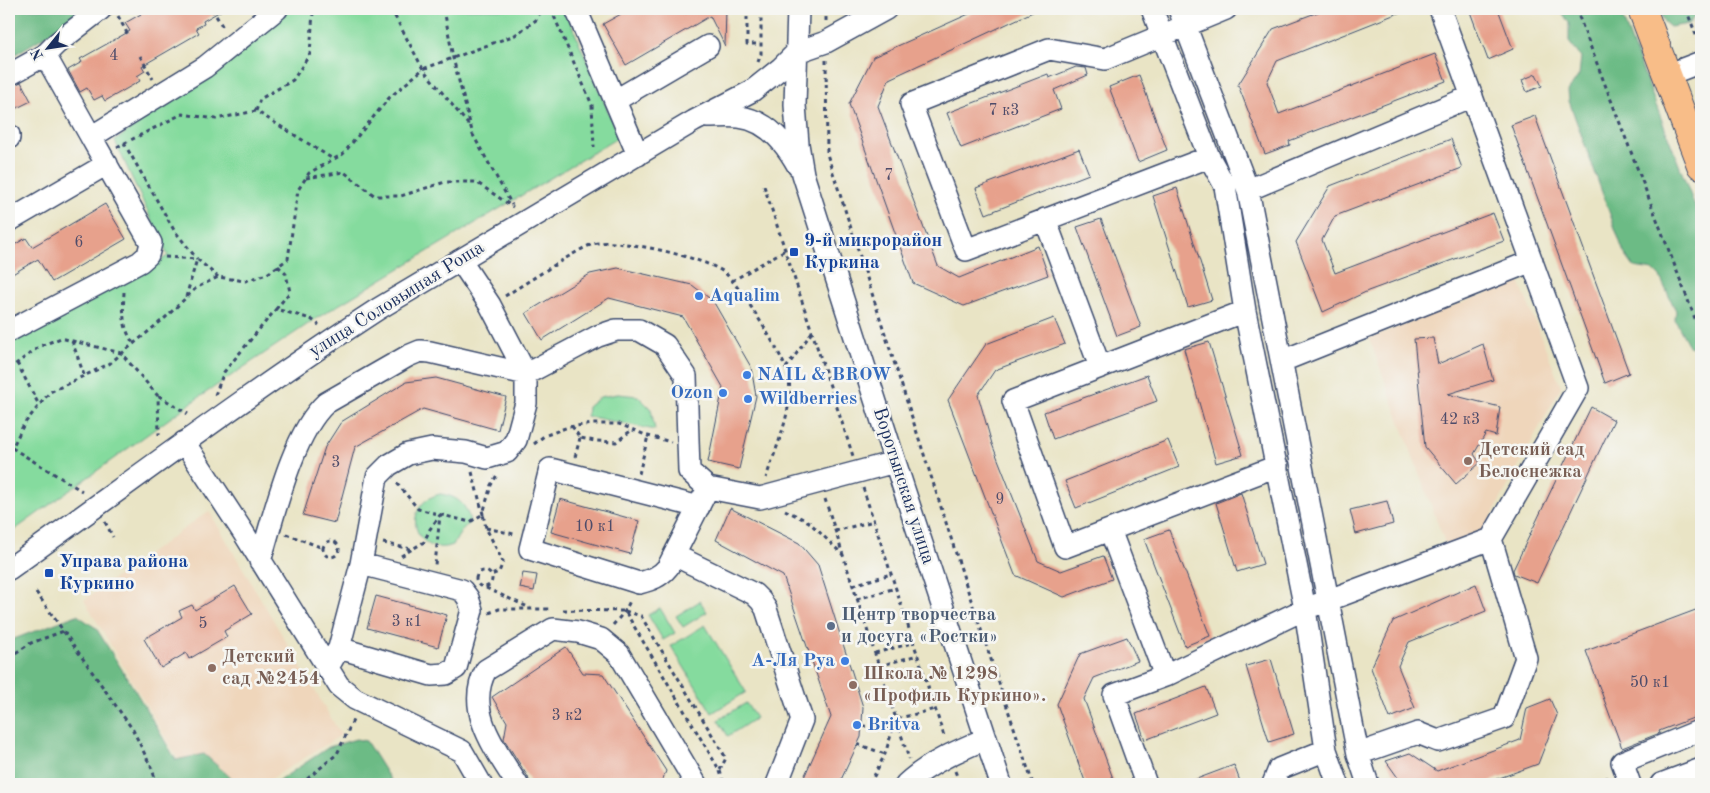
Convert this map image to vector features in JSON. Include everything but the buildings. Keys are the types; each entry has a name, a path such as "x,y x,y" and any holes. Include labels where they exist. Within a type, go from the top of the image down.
{"main road":[{"path":"1642,9 1701,165"}],"street":[{"path":"9,75 45,54 101,9"},
{"path":"91,137 205,66 277,9"},
{"name":"Воротынская улица","path":"798,9 795,105 798,144 803,174 1001,784"},
{"path":"797,52 826,42 886,9"},
{"path":"1152,9 1209,157 1225,186 1245,311 1306,609 1326,750 1338,784"},
{"path":"1209,157 966,250 911,104 1049,50 1105,59 1163,34 1182,17 1226,9"},
{"path":"1146,784 1114,695 1165,676 1306,609 1491,539 1578,388 1440,9"},
{"path":"583,11 638,155"},
{"path":"1182,17 1248,190 1358,754 1368,784"},
{"path":"616,100 708,46"},
{"name":"улица Соловьиная Роща","path":"9,569 184,442 330,340 460,260 638,155 752,91 782,68 797,52"},
{"path":"9,329 140,262 148,255 151,243 45,54"},
{"path":"1667,75 1701,62"},
{"path":"1248,190 1472,96"},
{"path":"702,118 741,117 757,123 772,133 787,147 803,174"},
{"path":"9,221 104,160"},
{"path":"1045,220 1100,367"},
{"path":"328,668 339,648 361,564 364,538 377,477 389,465 408,454 432,449 466,452 487,458 507,452 516,440 526,403 526,374 490,305 460,260"},
{"path":"1282,361 1532,261"},
{"path":"1245,311 1013,401 1065,547 1278,466"},
{"path":"260,561 293,456 317,411 326,403 420,351 526,374 598,336 616,330 639,330 665,345 686,376 689,471 708,488 760,498 895,462"},
{"path":"184,442 339,686 362,702 462,751 481,784"},
{"path":"699,507 550,469 530,550 640,584 662,575 674,555 699,507 708,488"},
{"path":"1110,530 1165,676"},
{"path":"1358,754 1418,733 1438,741 1504,718 1526,658 1491,539"},
{"path":"674,555 754,594 766,609 802,720 777,784"},
{"path":"339,648 431,675 446,674 456,668 472,610 468,598 462,590 361,564"},
{"path":"517,784 487,736 477,702 481,680 486,670 553,629 578,632 601,639 619,654 696,784"},
{"path":"1630,784 1622,762 1701,730"},
{"path":"462,751 487,736"},
{"path":"910,780 950,754 986,739"},
{"path":"1273,784 1279,768 1326,750"},
{"path":"1661,784 1701,769"}],"path":[{"path":"114,9 128,35"},
{"path":"256,111 260,99 293,80 310,54 313,12 317,9"},
{"path":"392,9 422,69 472,130"},
{"path":"306,178 344,172 375,196 401,196 445,182 476,182 513,207 473,136 453,58 444,9"},
{"path":"124,143 174,230 197,259 218,277 245,281 267,274 288,259 298,190 309,173 343,154 389,98 422,69 515,36 536,20 542,9"},
{"path":"552,9 592,105 594,147"},
{"path":"747,9 747,44 761,44"},
{"path":"757,64 761,54 761,9"},
{"path":"1576,9 1701,334"},
{"path":"1686,9 1701,48"},
{"path":"140,56 162,94"},
{"path":"825,82 827,154 964,578 1033,784"},
{"path":"104,160 124,143 182,114 216,119 256,111 333,160"},
{"path":"490,305 553,266 595,244 634,245 707,263 725,274 732,281 780,354 786,368 790,391 785,419 760,498 809,522 843,556"},
{"path":"732,281 786,250"},
{"path":"148,255 197,259"},
{"path":"186,298 197,259"},
{"path":"215,394 224,372 290,292 286,274 278,266"},
{"path":"124,270 123,310 126,332 133,344"},
{"path":"82,491 10,448 24,424 50,392 109,364 166,317 196,288 218,277"},
{"path":"276,309 311,319 319,325"},
{"path":"786,368 812,332"},
{"path":"9,369 40,346 61,338 121,353 158,396 188,414"},
{"path":"72,341 84,376"},
{"path":"17,363 39,405"},
{"path":"158,396 159,435"},
{"path":"572,426 580,438 616,442 633,430"},
{"path":"636,491 648,436"},
{"path":"385,469 418,509 470,522 484,514 486,528 503,562 498,572 491,575"},
{"path":"820,483 896,719 910,780"},
{"path":"424,542 440,515"},
{"path":"437,548 440,515"},
{"path":"835,531 874,522"},
{"path":"486,528 533,538"},
{"path":"270,529 323,548"},
{"path":"364,538 412,550"},
{"path":"335,541 339,545 340,550 337,555 327,557 323,548 325,543 335,541"},
{"path":"469,621 499,609 533,609 485,587 480,587 476,583 475,578 477,573 482,570 487,571 491,575 492,580 490,585 485,587"},
{"path":"853,585 891,574"},
{"path":"601,639 625,611 640,584"},
{"path":"857,599 896,588"},
{"path":"36,592 133,730 152,769 157,784"},
{"path":"625,611 641,616 726,758 720,771"},
{"path":"9,657 31,642 64,631"},
{"path":"875,653 913,643"},
{"path":"879,666 918,656"},
{"path":"301,784 337,754 362,702"},
{"path":"896,719 935,708"},
{"path":"870,784 885,754 896,719"},
{"path":"862,726 892,728"},
{"path":"857,744 885,754"}],"shaded area":[{"name":"Детский сад Белоснежка","path":"1519,281 1561,387 1482,534 1447,548 1369,338"},
{"name":"Детский сад №2454","path":"209,511 341,735 263,784 193,784 84,600"}],"green space":[{"path":"9,9 90,9 9,58"},
{"path":"291,9 565,9 619,137 317,318 198,398 9,534 9,341 168,256 115,141"},
{"path":"1560,9 1619,9 1701,222 1701,355 1698,349 1689,346 1675,320 1676,311 1660,277 1653,270 1634,267 1624,253 1569,101 1568,91 1579,75 1581,57 1569,42 1569,23"},
{"path":"1660,9 1692,9 1695,16 1689,24 1670,27 1663,21"},
{"path":"618,394 638,396 651,409 655,430 587,416 588,407 600,397"},
{"path":"440,494 461,502 467,511 470,522 462,530 453,545 440,547 429,544 421,538 416,528 416,518 419,508 427,500"},
{"path":"700,601 707,612 683,627 676,616"},
{"path":"660,608 675,633 663,640 648,615"},
{"path":"77,615 96,628 176,760 204,754 238,784 9,784 9,643 14,639"},
{"path":"705,625 746,692 712,713 671,646"},
{"path":"746,703 756,718 728,736 718,720"},
{"path":"356,739 366,741 393,784 274,784 329,747"}],"place":[{"name":"9-й микрорайон Куркина","path":"794,252"},
{"name":"Aqualim","path":"699,296"},
{"name":"NAIL & BROW","path":"747,375"},
{"name":"Ozon","path":"723,393"},
{"name":"Wildberries","path":"748,399"},
{"name":"Детский сад Белоснежка","path":"1468,461"},
{"name":"Управа района Куркино","path":"49,573"},
{"name":"Центр творчества и досуга «Ростки»","path":"831,626"},
{"name":"А-Ля Руа","path":"845,661"},
{"name":"Детский сад №2454","path":"212,668"},
{"name":"Школа № 1298 «Профиль Куркино».","path":"853,685"},
{"name":"Britva","path":"857,725"}]}
